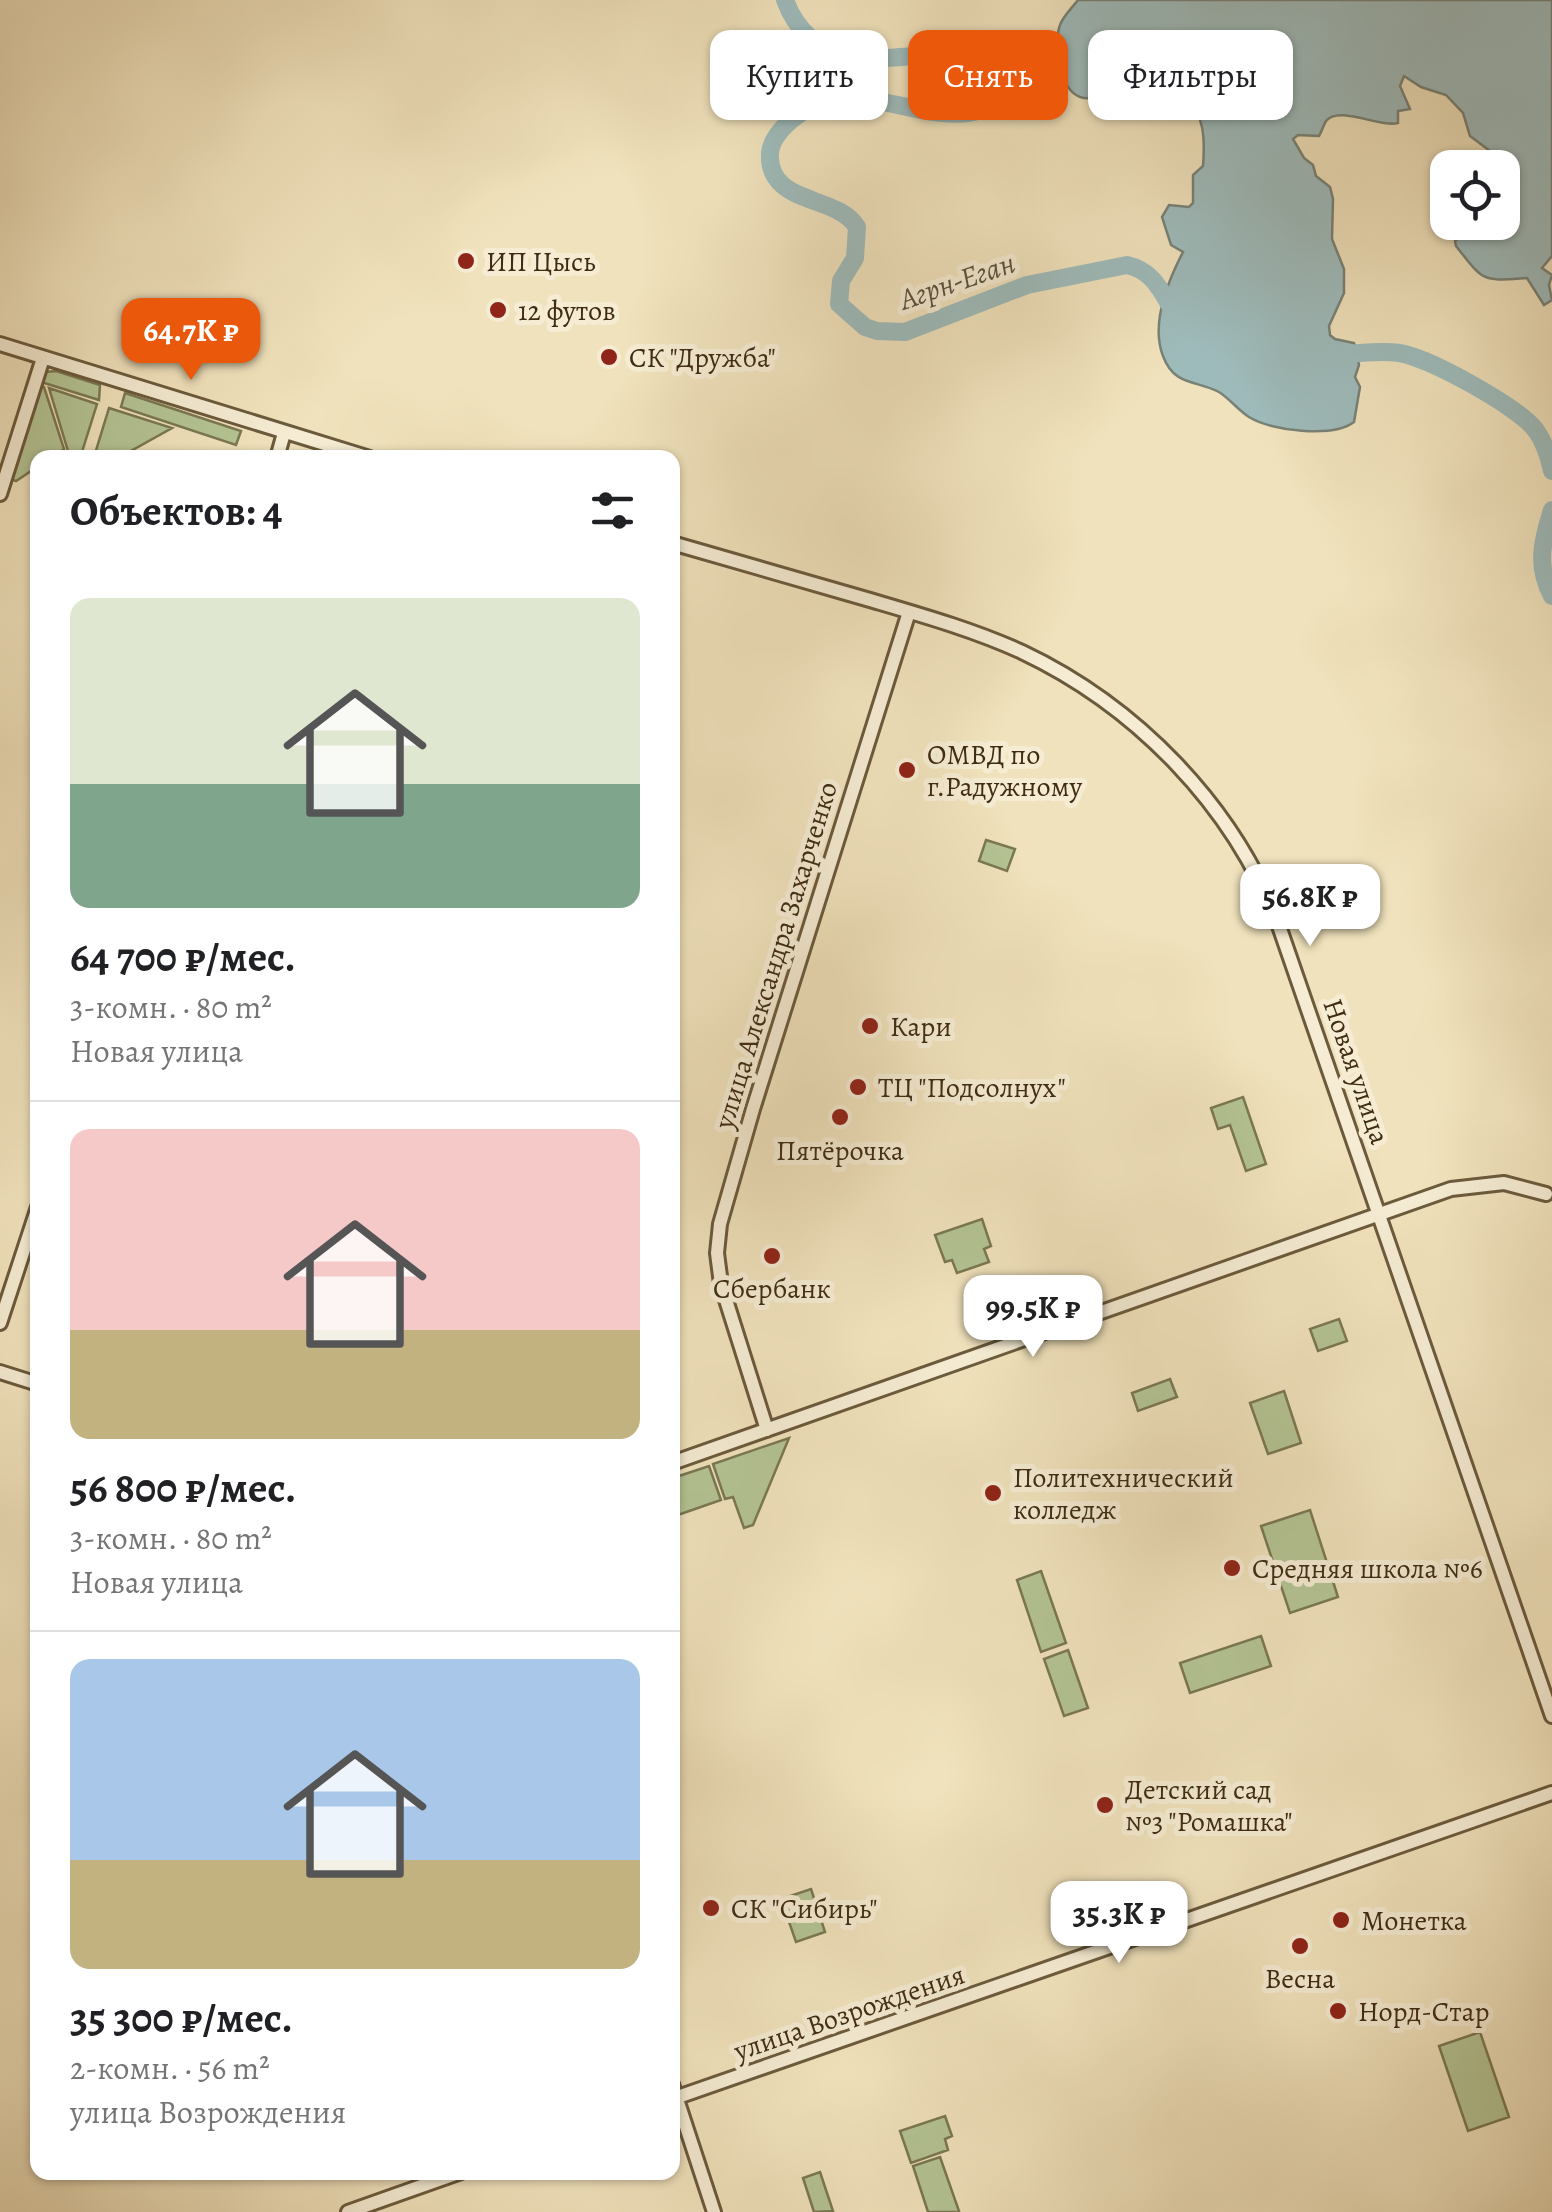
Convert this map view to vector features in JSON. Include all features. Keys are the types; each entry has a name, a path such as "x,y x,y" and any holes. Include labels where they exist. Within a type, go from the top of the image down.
{"street":[{"path":"0,344 342,450"},
{"path":"0,494 43,358"},
{"path":"279,450 284,433"},
{"name":"Новая улица","path":"680,545 909,612 1002,644 1077,683 1153,742 1218,813 1254,869 1272,906 1552,1716"},
{"name":"улица Александра Захарченко","path":"767,1430 721,1284 720,1224 752,1108 909,612"},
{"path":"680,1460 1435,1194 1477,1184 1516,1184 1546,1194"},
{"path":"0,1323 30,1231"},
{"path":"0,1372 30,1381"},
{"name":"улица Возрождения","path":"680,2092 1552,1793"},
{"path":"680,2112 714,2212"},
{"path":"348,2212 438,2180"}],"green space":[{"path":"56,371 100,385 99,400 41,382 46,372"},
{"path":"40,386 44,387 64,449 30,450 30,472 16,481 10,479"},
{"path":"49,388 97,404 83,450 68,450"},
{"path":"125,393 241,431 236,445 121,407"},
{"path":"109,408 172,428 133,450 96,450"},
{"path":"986,840 1015,849 1007,871 979,861"},
{"path":"1243,1097 1266,1164 1246,1171 1230,1125 1218,1129 1211,1108"},
{"path":"982,1219 991,1246 984,1249 989,1262 957,1273 952,1260 945,1262 935,1235"},
{"path":"1339,1319 1347,1341 1318,1351 1310,1329"},
{"path":"1170,1379 1177,1397 1138,1411 1132,1393"},
{"path":"1284,1391 1301,1443 1268,1454 1250,1403"},
{"path":"789,1438 753,1525 744,1528 733,1497 725,1499 713,1464"},
{"path":"709,1466 721,1500 680,1514 680,1476"},
{"path":"1310,1510 1338,1597 1290,1613 1261,1526"},
{"path":"1041,1571 1066,1643 1041,1652 1017,1580"},
{"path":"1261,1636 1271,1666 1190,1693 1180,1663"},
{"path":"1068,1650 1088,1708 1064,1716 1044,1659"},
{"path":"811,1889 825,1932 796,1942 781,1899"},
{"path":"1480,2032 1509,2117 1468,2131 1439,2046"},
{"path":"945,2116 952,2136 945,2139 948,2150 911,2163 900,2131"},
{"path":"940,2157 957,2212 928,2212 913,2166"},
{"path":"820,2172 833,2211 814,2212 803,2178"}],"water":[{"path":"1078,0 1552,0 1552,256 1542,268 1552,275 1552,300 1544,305 1527,278 1485,277 1456,246 1456,240 1520,240 1520,150 1489,150 1470,136 1463,113 1446,95 1421,87 1404,76 1400,86 1410,109 1398,111 1398,123 1340,115 1326,121 1319,136 1298,135 1293,139 1313,165 1316,176 1330,187 1333,199 1332,239 1344,269 1344,293 1329,326 1335,339 1354,343 1359,365 1355,377 1360,387 1354,422 1332,430 1302,431 1249,417 1219,392 1173,373 1163,356 1160,316 1183,252 1171,245 1162,217 1169,205 1189,207 1193,203 1193,175 1203,166 1200,120 1293,120 1293,30 1088,30 1088,98 1084,98 1068,86 1068,30 1059,30"}],"waterway":[{"name":"Агрн-Еган","path":"785,0 799,26 817,43 839,53 889,58 967,51 986,65 994,85 989,103 968,113 923,110 879,101 834,100 812,107 790,121 774,140 770,153 772,170 780,182 791,191 835,209 857,227 855,258 841,281 839,304 865,327 905,332 1027,285 1127,265 1151,278 1177,317"},
{"name":"Агрн-Еган","path":"1337,354 1399,353 1430,363 1471,384 1534,428 1552,471"},
{"name":"Агрн-Еган","path":"1552,510 1542,554 1552,596"}],"place":[{"name":"ИП Цысь","path":"466,261"},
{"name":"12 футов","path":"498,310"},
{"name":"СК \"Дружба\"","path":"609,357"},
{"name":"ОМВД по г.Радужному","path":"907,770"},
{"name":"Кари","path":"870,1026"},
{"name":"ТЦ \"Подсолнух\"","path":"858,1087"},
{"name":"Пятёрочка","path":"840,1117"},
{"name":"Сбербанк","path":"772,1256"},
{"name":"Политехнический колледж","path":"993,1493"},
{"name":"Средняя школа №6","path":"1232,1568"},
{"name":"Детский сад №3 \"Ромашка\"","path":"1105,1805"},
{"name":"СК \"Сибирь\"","path":"711,1908"},
{"name":"Монетка","path":"1341,1920"},
{"name":"Весна","path":"1300,1946"},
{"name":"Норд-Стар","path":"1338,2011"}]}
